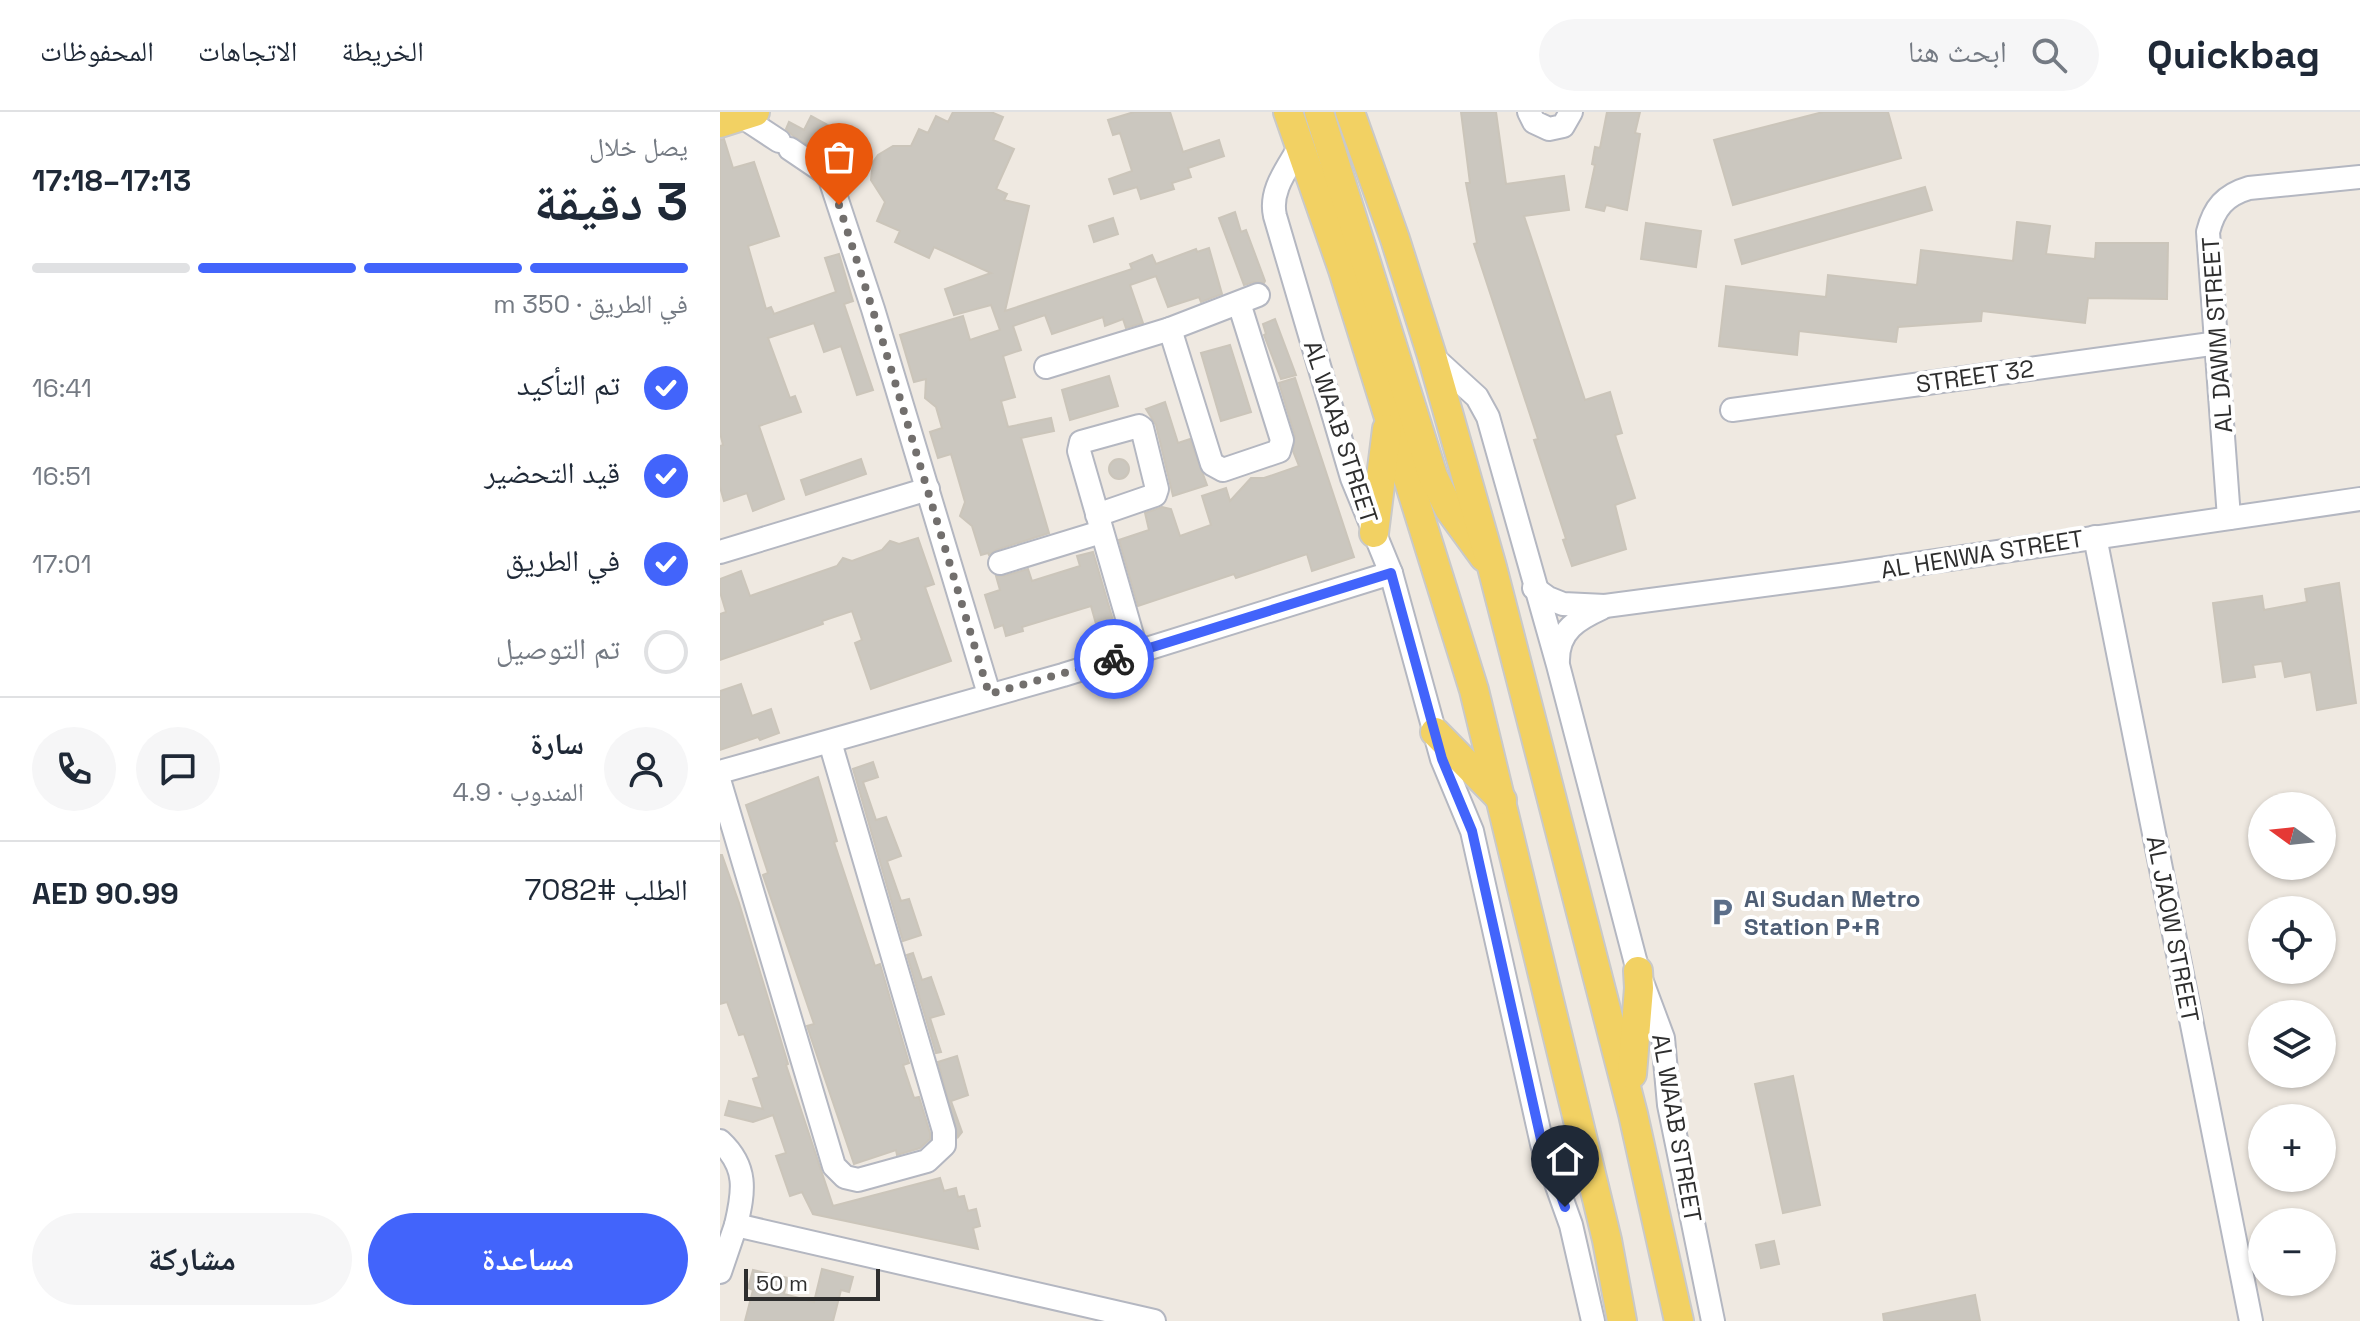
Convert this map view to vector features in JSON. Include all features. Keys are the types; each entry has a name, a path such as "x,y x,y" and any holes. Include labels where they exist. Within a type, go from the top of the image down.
{"main road":[{"name":"AL WAAB STREET","path":"1288,112 1343,270 1474,690 1607,1240 1622,1321"},
{"path":"1319,112 1433,476 1449,509 1492,567"},
{"name":"AL WAAB STREET","path":"1350,112 1432,356 1492,567 1633,1114 1679,1321"},
{"path":"1374,533 1388,420"},
{"path":"1435,732 1503,801"},
{"path":"1633,1114 1632,1068 1638,971"}],"street":[{"path":"1529,112 1534,122 1549,129 1563,126 1571,112"},
{"path":"739,117 785,145 830,179 989,694"},
{"name":"AL WAAB STREET","path":"1300,146 1277,188 1273,206 1352,478 1391,573 1442,759 1472,831 1542,1144 1576,1240 1593,1321"},
{"name":"AL DAWM STREET","path":"2229,518 2208,232 2212,216 2233,193 2249,188 2360,177"},
{"path":"1046,367 1170,329 1294,283"},
{"path":"1170,329 1212,464 1223,470 1279,451 1282,440 1254,297"},
{"name":"STREET 32","path":"1732,410 2218,343"},
{"name":"AL WAAB STREET","path":"1432,356 1483,406 1558,665 1638,971 1663,1038 1669,1105 1713,1321"},
{"path":"720,552 928,489"},
{"name":"AL HENWA STREET","path":"1534,588 1563,604 1605,606 2360,499"},
{"path":"1000,563 1099,523 1137,652"},
{"name":"AL JAOW STREET","path":"2095,537 2251,1321"},
{"path":"720,772 1137,652 1391,573"},
{"name":"AL HENWA STREET","path":"1558,665 1558,652 1568,628 1578,619 1605,606"},
{"path":"722,789 834,1166 845,1177 858,1180 927,1161 944,1145 944,1131 830,742"},
{"path":"720,1141 731,1151 740,1170 743,1194 720,1272"},
{"path":"736,1225 1154,1321"}],"building":[{"path":"953,112 991,112 1003,117 993,140 1014,149 996,189 1007,194 1004,200 1029,206 1005,311 1132,269 1130,264 1152,255 1156,264 1196,249 1197,252 1209,248 1222,294 1201,302 1199,297 1168,307 1156,276 1130,285 1143,323 1126,328 1123,319 1105,326 1103,317 1052,334 1045,315 1013,326 1021,350 1003,356 1015,397 1001,401 1008,427 1051,418 1054,431 1021,438 1049,533 989,555 981,555 972,526 960,516 965,502 951,454 938,458 930,432 942,428 936,407 925,398 926,379 914,382 900,335 963,316 970,340 1000,330 991,305 954,315 945,289 991,273 934,247 929,258 895,242 900,231 877,221 885,202 871,180 873,162 878,155 893,146 911,146 919,129 928,133 936,116 948,122"},
{"path":"1134,112 1170,112 1183,152 1219,140 1224,156 1188,168 1191,177 1172,183 1174,189 1141,199 1137,187 1114,194 1109,179 1132,171 1120,133 1113,135 1108,120"},
{"path":"1461,112 1496,112 1506,184 1564,176 1569,210 1524,216 1585,400 1610,392 1622,433 1615,435 1635,498 1615,505 1626,549 1572,566 1534,440 1538,439 1474,244 1477,243 1466,183 1470,183"},
{"path":"1607,112 1640,112 1635,133 1640,134 1627,210 1606,205 1604,211 1586,207 1595,165 1592,164 1595,147 1600,148"},
{"path":"1823,112 1888,112 1901,158 1733,205 1714,140"},
{"path":"811,116 844,134 830,159 786,129 789,122 804,130"},
{"path":"724,139 733,168 754,162 779,236 748,246 766,309 771,307 774,314 836,292 825,258 839,254 853,301 844,304 873,390 857,395 841,346 824,352 814,323 768,338 790,398 795,396 801,412 759,426 784,499 753,511 747,493 724,501 720,487 720,446 723,445 720,433 720,140"},
{"path":"1925,187 1932,210 1742,264 1735,240"},
{"path":"1235,212 1241,232 1246,230 1264,283 1244,285 1219,218"},
{"path":"1113,218 1118,234 1094,242 1089,226"},
{"path":"2017,222 2050,226 2046,254 2095,259 2096,243 2168,243 2167,299 2088,298 2085,323 1982,311 1981,321 1898,327 1896,342 1799,331 1797,355 1719,346 1726,286 1826,297 1828,275 1917,285 1921,250 2013,261"},
{"path":"1646,223 1701,231 1696,267 1641,259"},
{"path":"1275,319 1296,375 1281,379 1264,335 1263,324"},
{"path":"1230,345 1251,412 1221,421 1201,353"},
{"path":"1109,376 1118,406 1070,420 1062,390"},
{"path":"1295,378 1354,557 1312,571 1307,554 1138,606 1119,540 1149,530 1145,513 1162,507 1171,509 1180,536 1211,525 1202,496 1226,488 1230,501 1251,478 1264,478 1299,466 1293,451 1295,436 1279,383"},
{"path":"1165,402 1178,443 1190,439 1207,485 1173,496 1156,425 1146,409"},
{"path":"861,459 866,474 806,495 801,480"},
{"path":"1115,459 1123,459 1129,469 1123,479 1115,479 1109,473 1109,465"},
{"path":"918,538 934,584 925,587 951,661 871,689 855,643 862,640 852,611 720,660 720,614 726,612 720,579 741,571 750,596 837,566 843,558 852,561 882,550 890,541 899,544"},
{"path":"1093,552 1115,627 1098,631 1091,606 1022,627 1023,631 1006,636 1003,625 995,628 985,595 1000,590 996,576 1028,569 1032,581 1080,566 1077,556"},
{"path":"2339,583 2356,703 2317,710 2311,672 2285,677 2282,661 2253,665 2255,677 2223,682 2213,603 2262,596 2264,610 2307,602 2305,589"},
{"path":"741,684 752,716 771,709 779,733 720,750 720,691"},
{"path":"873,762 878,777 863,782 876,820 886,817 901,856 887,861 901,901 909,899 921,935 903,941 853,769"},
{"path":"818,777 837,841 834,842 875,966 880,964 909,1063 903,1065 914,1098 919,1097 930,1133 930,1139 920,1148 897,1155 896,1150 854,1164 807,1026 814,1024 763,875 768,873 746,805"},
{"path":"720,855 739,903 786,1065 833,1206 940,1178 944,1191 956,1188 958,1197 964,1196 968,1211 976,1209 980,1226 973,1228 978,1249 813,1214 802,1192 790,1196 776,1156 786,1153 773,1115 753,1122 725,1115 729,1101 763,1109 753,1079 759,1077 744,1034 739,1035 727,1002 720,1004"},
{"path":"913,953 922,980 931,977 944,1014 930,1018 941,1052 936,1053 907,955"},
{"path":"957,1056 968,1095 951,1101 962,1132 958,1137 938,1062"},
{"path":"1793,1076 1820,1205 1783,1213 1755,1084"},
{"path":"1774,1241 1779,1264 1761,1268 1756,1245"},
{"path":"822,1269 853,1277 849,1292 841,1290 833,1321 745,1321 753,1290 748,1288 753,1270 788,1278 784,1294 814,1302"},
{"path":"1975,1295 1980,1321 1884,1321 1883,1314"}],"way so far":[{"path":"839,205 989,694 1114,659"}],"place":[{"name":"Al Sudan Metro Station P+R","path":"1722,912"}],"route":[{"path":"1114,659 1391,573 1442,759 1472,831 1542,1144 1565,1207"}]}
